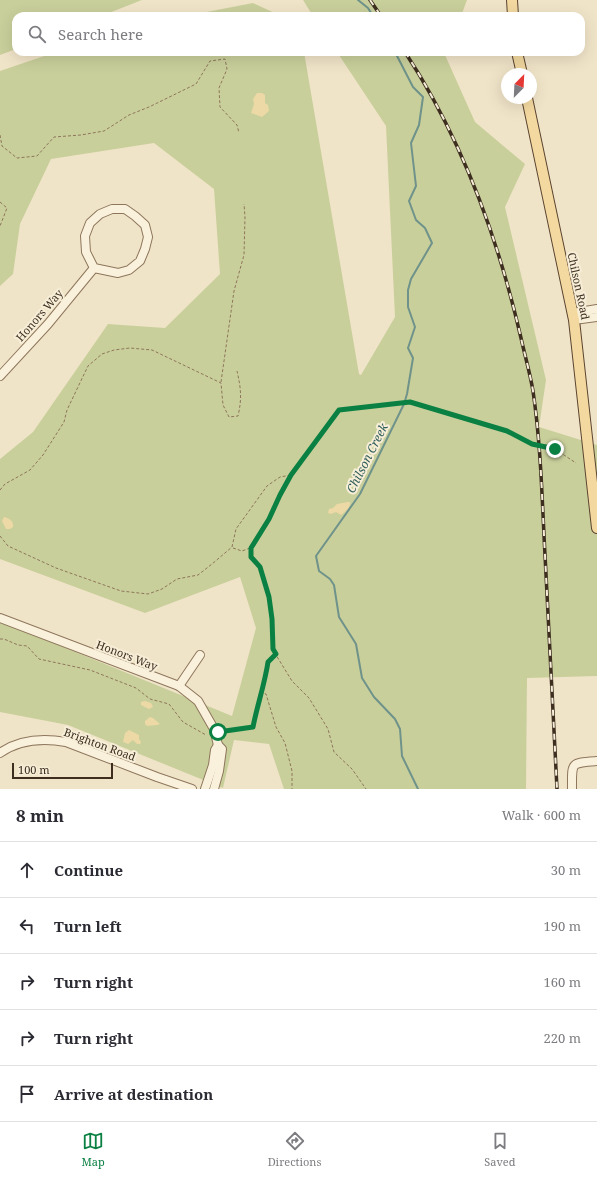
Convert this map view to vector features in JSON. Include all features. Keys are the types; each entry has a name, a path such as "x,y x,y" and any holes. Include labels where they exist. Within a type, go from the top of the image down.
{"main road":[{"path":"512,0 513,12"},
{"path":"518,56 521,68"},
{"name":"Chilson Road","path":"528,104 573,316 597,528"}],"street":[{"path":"112,209 124,209 145,225 148,237 140,261 129,270 118,274 94,268 86,252 85,236 90,223 100,214 112,209"},
{"name":"Honors Way","path":"0,376 48,324 94,268"},
{"path":"573,316 597,309"},
{"path":"573,316 597,317"},
{"name":"Honors Way","path":"0,618 179,686 198,701 214,729 218,745 222,749 214,789"},
{"path":"179,686 200,655"},
{"name":"Brighton Road","path":"0,753 17,744 33,740 50,739 66,742 157,778 192,789"},
{"path":"205,789 213,765 215,750 218,745"},
{"path":"572,789 572,769 574,765 577,763 597,761"}],"path":[{"path":"0,135 2,146 17,158 37,156 54,137 104,132 129,115 196,84 210,61 225,59 227,70 219,88 220,107 237,125 239,133"},
{"path":"0,202 7,208 0,226"},
{"path":"237,371 241,386 242,401 238,416 229,417 223,405 221,383 234,291 244,255 244,204"},
{"path":"0,490 5,484 30,470 43,455 64,422 67,410 88,366 102,354 114,350 130,348 152,350 221,383"},
{"path":"366,789 352,769 334,752 328,729 309,698 292,681 273,649 272,619 269,597 260,567 251,557 251,548 269,519 291,475 339,410 410,402 507,431 532,444 555,449 576,463"},
{"path":"0,536 8,546 56,568 121,591 148,594 162,590 177,579 198,575 232,548 236,529 267,486 280,477 291,475"},
{"path":"232,548 242,551 251,548"},
{"path":"0,639 4,639 18,645 27,646 39,659 90,670 136,688 150,699 169,704 183,722 206,736"},
{"path":"218,732 253,727 268,662 276,654"},
{"path":"260,692 266,694 276,728 285,743 292,771 292,789"}],"green space":[{"path":"0,0 142,0 111,12 12,12 12,50 0,55"},
{"path":"303,0 467,0 462,12 310,12"},
{"path":"253,3 272,12 207,12"},
{"path":"44,56 305,56 359,374 361,375 395,317 386,126 340,56 445,56 475,122 525,164 505,207 546,380 539,427 597,445 597,676 527,678 526,789 284,789 269,744 234,740 223,788 68,725 0,712 0,621 232,716 256,628 240,577 145,613 0,559 0,459 33,432 108,324 165,328 220,274 214,189 154,143 51,159 20,224 13,274 0,286 0,71"}],"sand":[{"path":"257,93 262,93 265,95 265,103 268,105 269,111 262,117 251,113 254,104 253,99"},
{"path":"350,502 349,508 341,515 336,512 331,514 328,513 329,509 333,508 337,504"},
{"path":"4,517 11,520 13,527 6,529 2,521"},
{"path":"145,701 151,703 153,707 149,709 141,705 141,702"},
{"path":"150,717 160,724 147,726 145,721"},
{"path":"129,730 139,735 141,742 140,744 137,744 133,740 128,744 123,742 125,733"}],"waterway":[{"name":"Chilson Creek","path":"358,0 370,12"},
{"name":"Chilson Creek","path":"397,56 413,87 423,97 419,125 411,143 416,186 409,201 416,220 425,228 432,243 411,279 408,290 408,307 415,327 408,348 413,358 404,404 360,494 316,556 319,571 330,579 334,585 339,617 356,644 362,678 374,697 395,719 400,729 402,756 418,789"}],"railway":[{"path":"370,0 378,12"},
{"path":"407,56 444,119 476,190 501,263 512,301 533,391 541,473 557,789"}],"route":[{"path":"218,732 253,727 268,662 276,654 273,649 272,619 269,597 260,567 251,557 251,548 269,519 291,475 339,410 410,402 507,431 532,444 555,449"}]}
